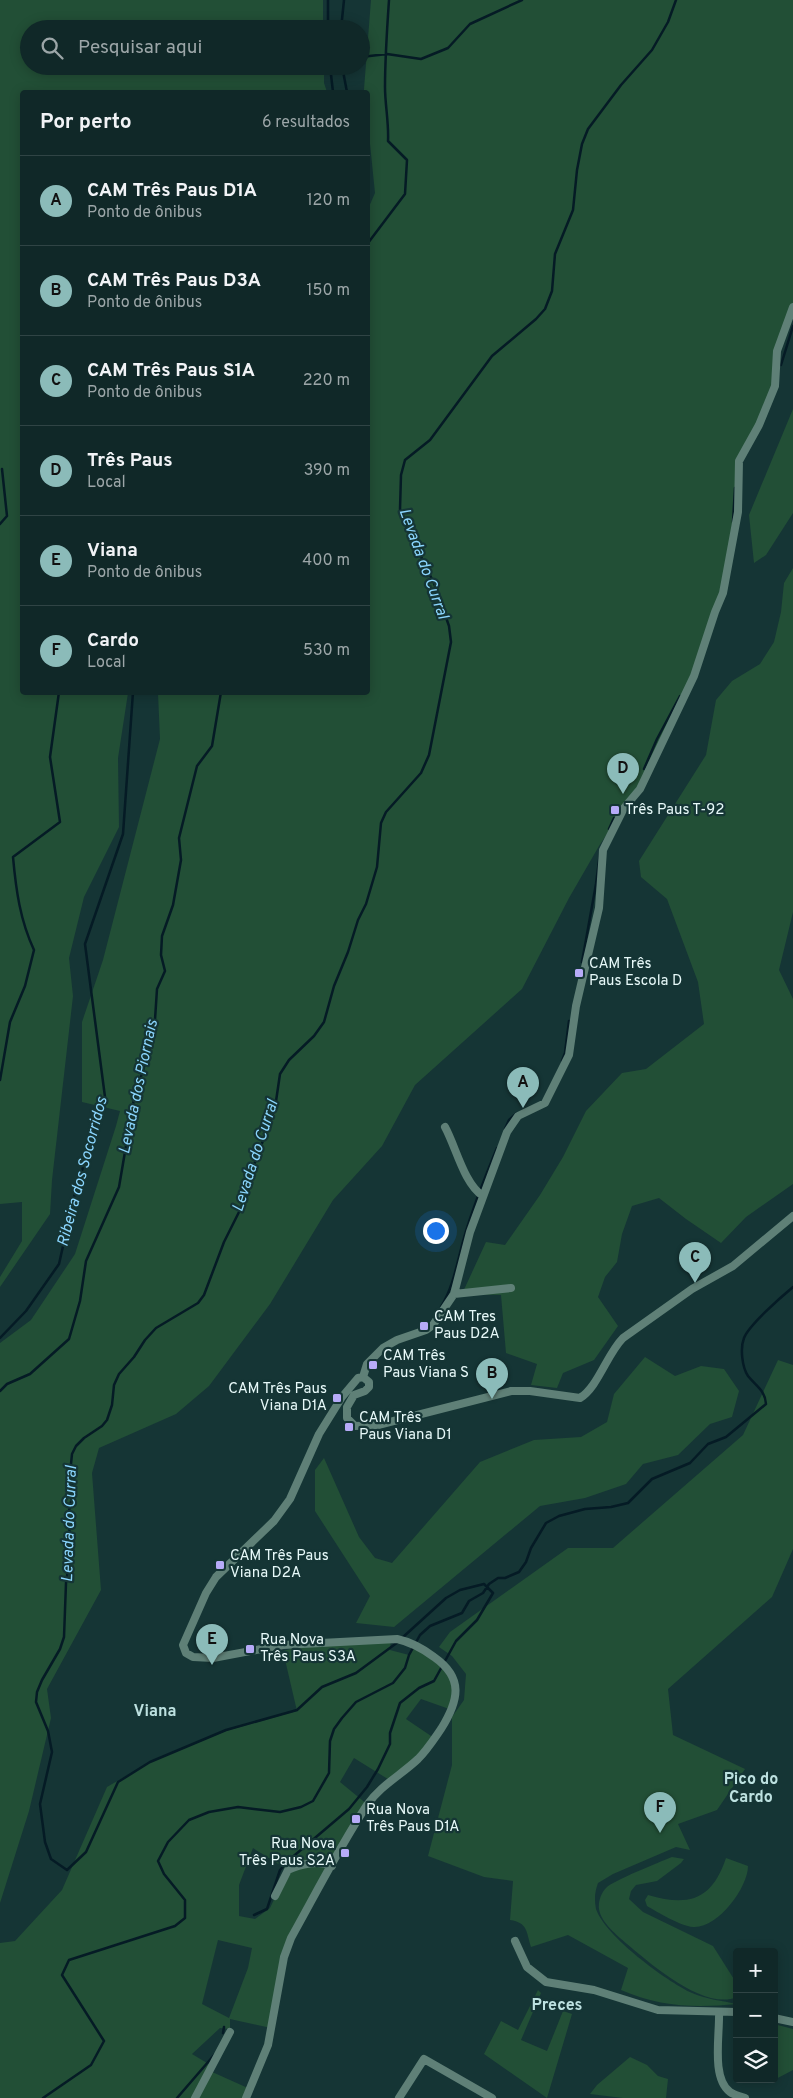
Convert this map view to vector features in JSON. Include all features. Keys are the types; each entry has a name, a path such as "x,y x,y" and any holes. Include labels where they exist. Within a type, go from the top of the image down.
{"street":[{"path":"363,1377 367,1364 383,1348 396,1340 433,1325 454,1294 470,1232 507,1132 512,1122 518,1116 545,1103 569,1055 576,1006 599,908 604,850 624,808 640,789 694,676 723,593 738,512 740,461 759,425 775,386 777,351 793,307"},
{"path":"446,1127 469,1182 476,1192 482,1196"},
{"path":"363,1377 369,1382 369,1387 365,1391 354,1395 347,1410 349,1422 359,1426 378,1425 511,1391 530,1391 580,1398 591,1387 614,1347 622,1338 692,1289 733,1266 793,1216"},
{"path":"454,1294 511,1288"},
{"path":"246,2098 268,2045 286,1950 368,1805 387,1784 418,1759 448,1717 455,1698 455,1684 450,1670 446,1666 414,1644 391,1638 283,1645 213,1658 193,1657 186,1653 183,1645 183,1641 206,1593 216,1577 274,1522 290,1499 320,1434 342,1397 358,1378 363,1377"},
{"path":"275,1896 288,1870 313,1864 332,1866"},
{"path":"515,1941 527,1967 546,1982 594,1990 658,2010 733,2012"},
{"path":"719,2012 718,2066 721,2081 730,2092 745,2098"},
{"path":"778,2019 793,2022"},
{"path":"195,2098 230,2032"},
{"path":"399,2098 424,2059 434,2063 492,2098"}],"green space":[{"path":"0,0 323,0 323,20 20,20 20,75 324,75 326,90 20,90 20,695 128,695 118,758 119,827 84,897 69,958 73,996 52,1180 50,1214 0,1287 0,1277 22,1241 22,1202 0,1204"},
{"path":"371,0 793,0 793,307 779,342 775,386 739,461 728,575 694,676 640,789 624,808 599,846 569,898 522,989 415,1085 382,1146 333,1200 270,1304 209,1386 176,1414 99,1448 92,1473 101,1590 47,1689 51,1718 29,1811 0,1903 0,1343 31,1320 75,1254 120,1111 82,1102 82,1022 103,960 160,739 158,695 370,695 370,204 375,193 370,144 370,90 364,90 365,75 370,75"},
{"path":"793,409 793,513 766,555 754,563 749,515"},
{"path":"793,568 793,912 779,970 793,999 793,1184 746,1217 721,1243 659,1198 632,1206 622,1234 617,1262 605,1277 598,1297 618,1326 594,1360 563,1373 557,1388 531,1385 537,1364 506,1353 501,1295 462,1294 486,1242 505,1245 540,1195 563,1157 586,1111 622,1073 646,1069 704,1024 698,982 667,899 641,877 639,861 706,755 716,700 732,681 760,664 774,642 781,612 784,583"},
{"path":"645,1357 675,1376 701,1366 724,1369 739,1391 732,1417 710,1424 678,1455 643,1464 626,1484 585,1498 540,1506 394,1627 356,1623 370,1596 315,1511 315,1470 324,1458 359,1537 375,1558 392,1563 480,1462 534,1440 581,1437 607,1422 614,1394"},
{"path":"778,1360 793,1365 793,1549 772,1597 668,1689 673,1735 745,1769 717,1810 678,1824 690,1850 676,1847 613,1874 598,1883 596,1892 596,1909 602,1920 611,1932 638,1957 667,1979 692,1993 733,2003 707,2006 678,2005 650,2000 621,1990 628,1968 568,1935 531,1947 527,1932 523,1926 516,1921 510,1920 513,1881 484,1877 428,1856 452,1765 452,1717 464,1700 466,1674 452,1656 439,1647 450,1632 568,1548 613,1548 743,1435"},
{"path":"391,1638 390,1650 409,1655 414,1646 453,1676 452,1710 421,1699 406,1719 434,1738 391,1781 354,1758 340,1782 368,1805 291,1938 271,2028 230,2019 230,2029 220,2028 192,2054 212,2066 210,2071 250,2089 246,2098 0,2098 0,1943 15,1941 62,1890 107,1787 150,1762 226,1731 297,1711 283,1651 302,1646","holes":["253,1848 288,1870 270,1908 255,1919 239,1916 239,1885","218,1940 252,1948 248,1968 229,2018 202,2004"]},
{"path":"672,1857 684,1859 657,1881 636,1885 631,1891 629,1899 643,1912 713,1946 733,1978 733,1998 724,2000 694,1992 650,1963 610,1929 600,1914 599,1901 606,1888 626,1876"},
{"path":"726,1858 748,1866 747,1875 743,1885 729,1906 712,1921 702,1926 688,1926 647,1906 645,1900 648,1895 676,1900 687,1900 697,1897 714,1883"},
{"path":"538,1990 541,1993 521,2040 547,2051 563,2011 572,2014 547,2098 484,2054 501,2021 518,2030"},
{"path":"778,2025 793,2029 793,2070 778,2078"},
{"path":"630,2057 647,2065 658,2076 668,2079 666,2098 623,2098 590,2094 597,2085"}],"waterway":[{"path":"328,0 328,20"},
{"name":"Ribeira dos Socorridos","path":"342,20 344,0"},
{"name":"Levada dos Piornais","path":"370,240 405,194 407,160 388,141 385,87 389,0"},
{"path":"370,56 387,54 421,59 448,48 470,24 522,0"},
{"name":"Levada do Curral","path":"398,1642 356,1673 322,1687 297,1710 226,1730 150,1762 118,1782 86,1852 67,1870 51,1859 45,1842 40,1804 52,1752 48,1731 36,1702 37,1692 42,1680 60,1649 64,1637 66,1583 71,1549 68,1515 73,1493 72,1454 76,1446 84,1438 102,1426 107,1420 112,1405 114,1385 119,1374 134,1357 145,1340 156,1328 198,1303 204,1295 224,1242 247,1196 251,1173 275,1108 280,1074 289,1060 314,1036 324,1022 334,986 348,952 358,920 366,904 377,867 381,823 386,812 421,773 429,755 451,642 449,626 434,583 422,560 419,545 406,526 400,509 401,475 405,460 430,440 492,356 536,319 545,309 552,291 555,254 573,210 577,170 582,144 588,129 621,85 652,50 668,22 676,0"},
{"path":"331,75 333,90"},
{"name":"Ribeira dos Socorridos","path":"344,75 347,90"},
{"path":"781,365 793,326"},
{"path":"0,524 7,516 2,469"},
{"path":"733,522 735,488"},
{"path":"0,1080 10,1022 25,986 34,950 19,905 13,857 60,822 50,757 59,695"},
{"name":"Ribeira dos Socorridos","path":"0,1338 26,1311 59,1264 75,1193 105,1097 85,944 123,834 133,695"},
{"name":"Levada dos Piornais","path":"0,1391 7,1384 30,1374 69,1339 80,1301 86,1261 119,1187 134,1099 154,1035 157,989 165,971 161,955 162,936 173,905 181,860 179,838 197,766 212,746 220,695"},
{"path":"644,769 657,739 680,696"},
{"path":"609,829 614,818"},
{"path":"582,962 600,853"},
{"path":"562,1061 565,1053 569,1021"},
{"path":"505,1129 509,1120 517,1113"},
{"path":"441,1307 452,1282 471,1215 497,1148"},
{"path":"43,2098 91,2065 104,2041 62,1975 69,1960 175,1926 185,1918 185,1900 164,1874 158,1861 168,1842 189,1820 209,1812 238,1807 280,1812 301,1807 313,1801 329,1773 330,1741 334,1729 342,1718 356,1702 393,1683 405,1668 409,1655 420,1635 430,1626 462,1613 469,1601 483,1593 489,1584 498,1578 505,1578 519,1572 546,1523 559,1516 585,1509 611,1507 628,1503 652,1479 690,1463 708,1444 726,1437 766,1404 762,1392 748,1376 744,1368 742,1357 743,1342 747,1332 793,1287"},
{"name":"Levada do Curral","path":"254,1915 267,1909 280,1870 289,1860 349,1809 367,1787 390,1744 390,1733 400,1703 419,1688 434,1681 456,1641 477,1620 493,1593 484,1584 460,1590 446,1598 402,1638"},
{"name":"Levada do Curral","path":"223,2033 224,2027"},
{"name":"Levada do Curral","path":"177,2098 215,2054"}],"place":[{"name":"Três Paus","path":"623,794"},
{"name":"Três Paus T-92","path":"615,810"},
{"name":"CAM Três Paus Escola D","path":"579,973"},
{"name":"CAM Três Paus D1A","path":"523,1108"},
{"name":"CAM Três Paus S1A","path":"695,1283"},
{"name":"CAM Tres Paus D2A","path":"424,1326"},
{"name":"CAM Três Paus Viana S","path":"373,1365"},
{"name":"CAM Três Paus Viana D1A","path":"337,1398"},
{"name":"CAM Três Paus D3A","path":"492,1399"},
{"name":"CAM Três Paus Viana D1","path":"349,1427"},
{"name":"CAM Três Paus Viana D2A","path":"220,1565"},
{"name":"Rua Nova Três Paus S3A","path":"250,1649"},
{"name":"Viana","path":"212,1665"},
{"name":"Rua Nova Três Paus D1A","path":"356,1819"},
{"name":"Cardo","path":"660,1833"},
{"name":"Rua Nova Três Paus S2A","path":"345,1853"}],"district":[{"name":"Viana","path":"155,1712"},
{"name":"Pico do Cardo","path":"751,1789"},
{"name":"Preces","path":"557,2006"}]}
